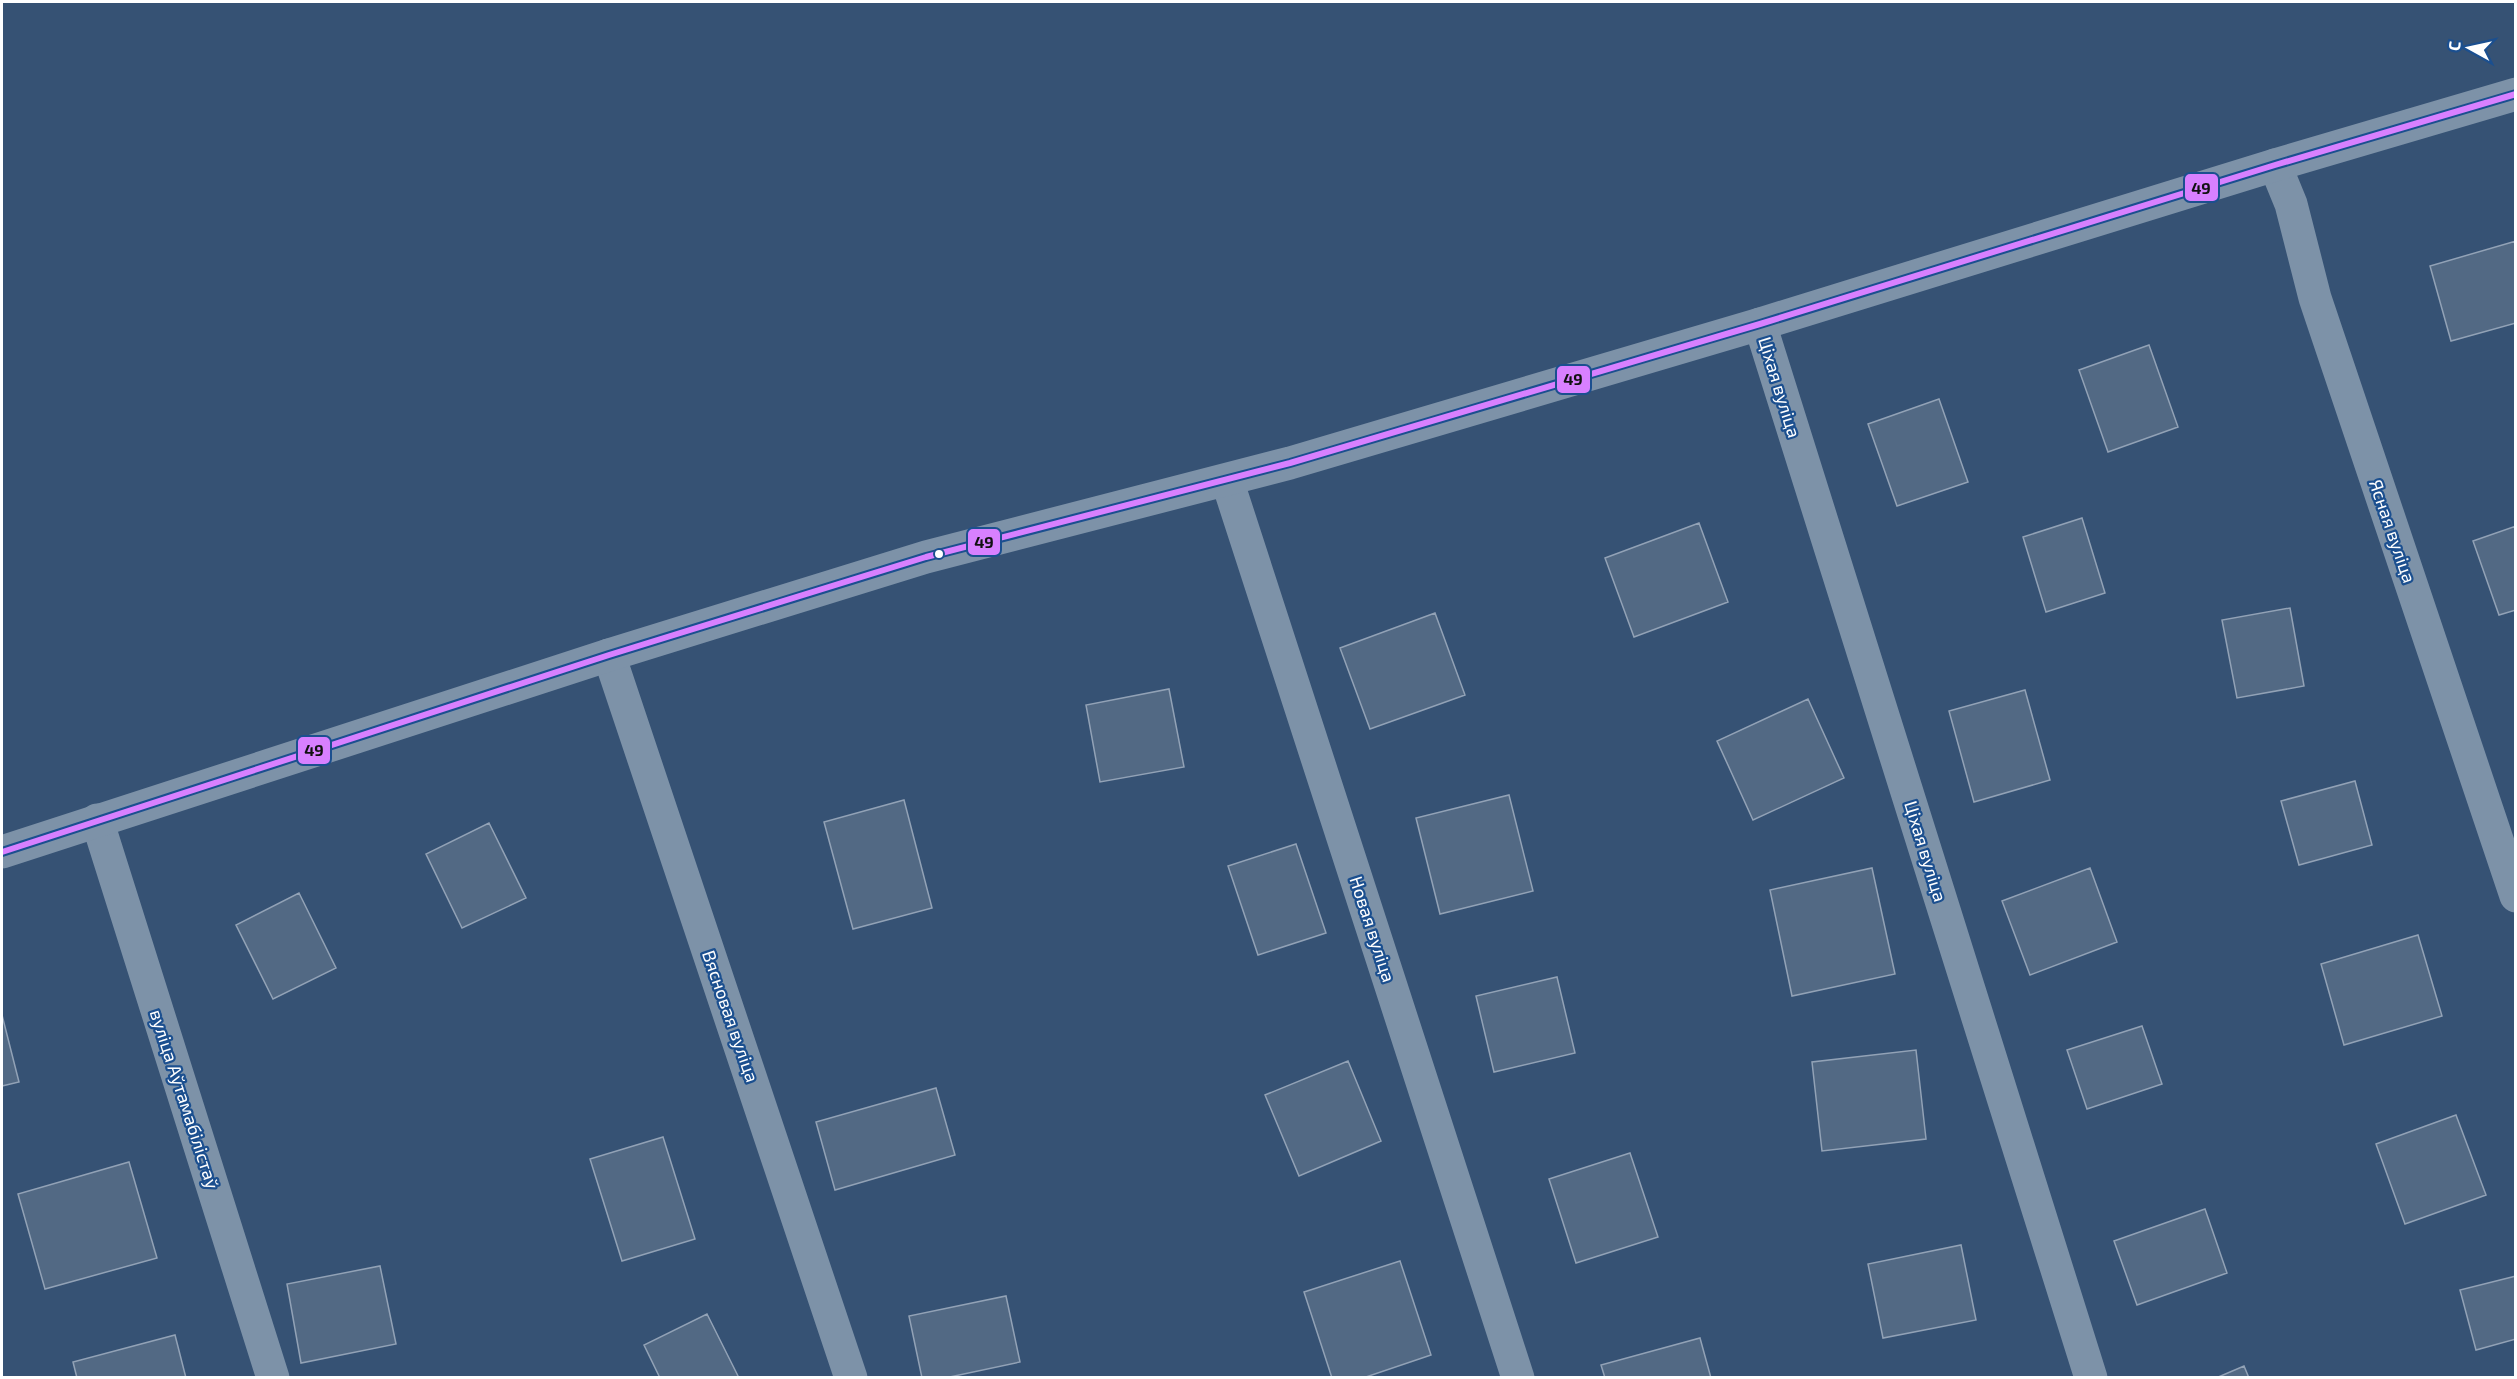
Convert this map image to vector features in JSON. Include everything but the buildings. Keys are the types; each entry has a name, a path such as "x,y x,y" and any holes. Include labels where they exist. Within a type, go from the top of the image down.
{"street":[{"path":"2,852 609,655 926,557 1227,480 1760,324 2275,165 2516,94"},
{"name":"Ясная вуліца","path":"2275,165 2291,204 2315,298 2516,896"},
{"name":"Ціхая вуліца","path":"1760,324 2091,1377"},
{"name":"Новая вуліца","path":"1227,480 1518,1377"},
{"name":"Вясновая вуліца","path":"609,655 851,1377"},
{"name":"вуліца Аўтамабілістаў","path":"97,820 273,1377"}],"transit line":[{"name":"49","path":"2,852 609,655 926,557 1290,463 1760,324 2275,165 2516,94"}]}
